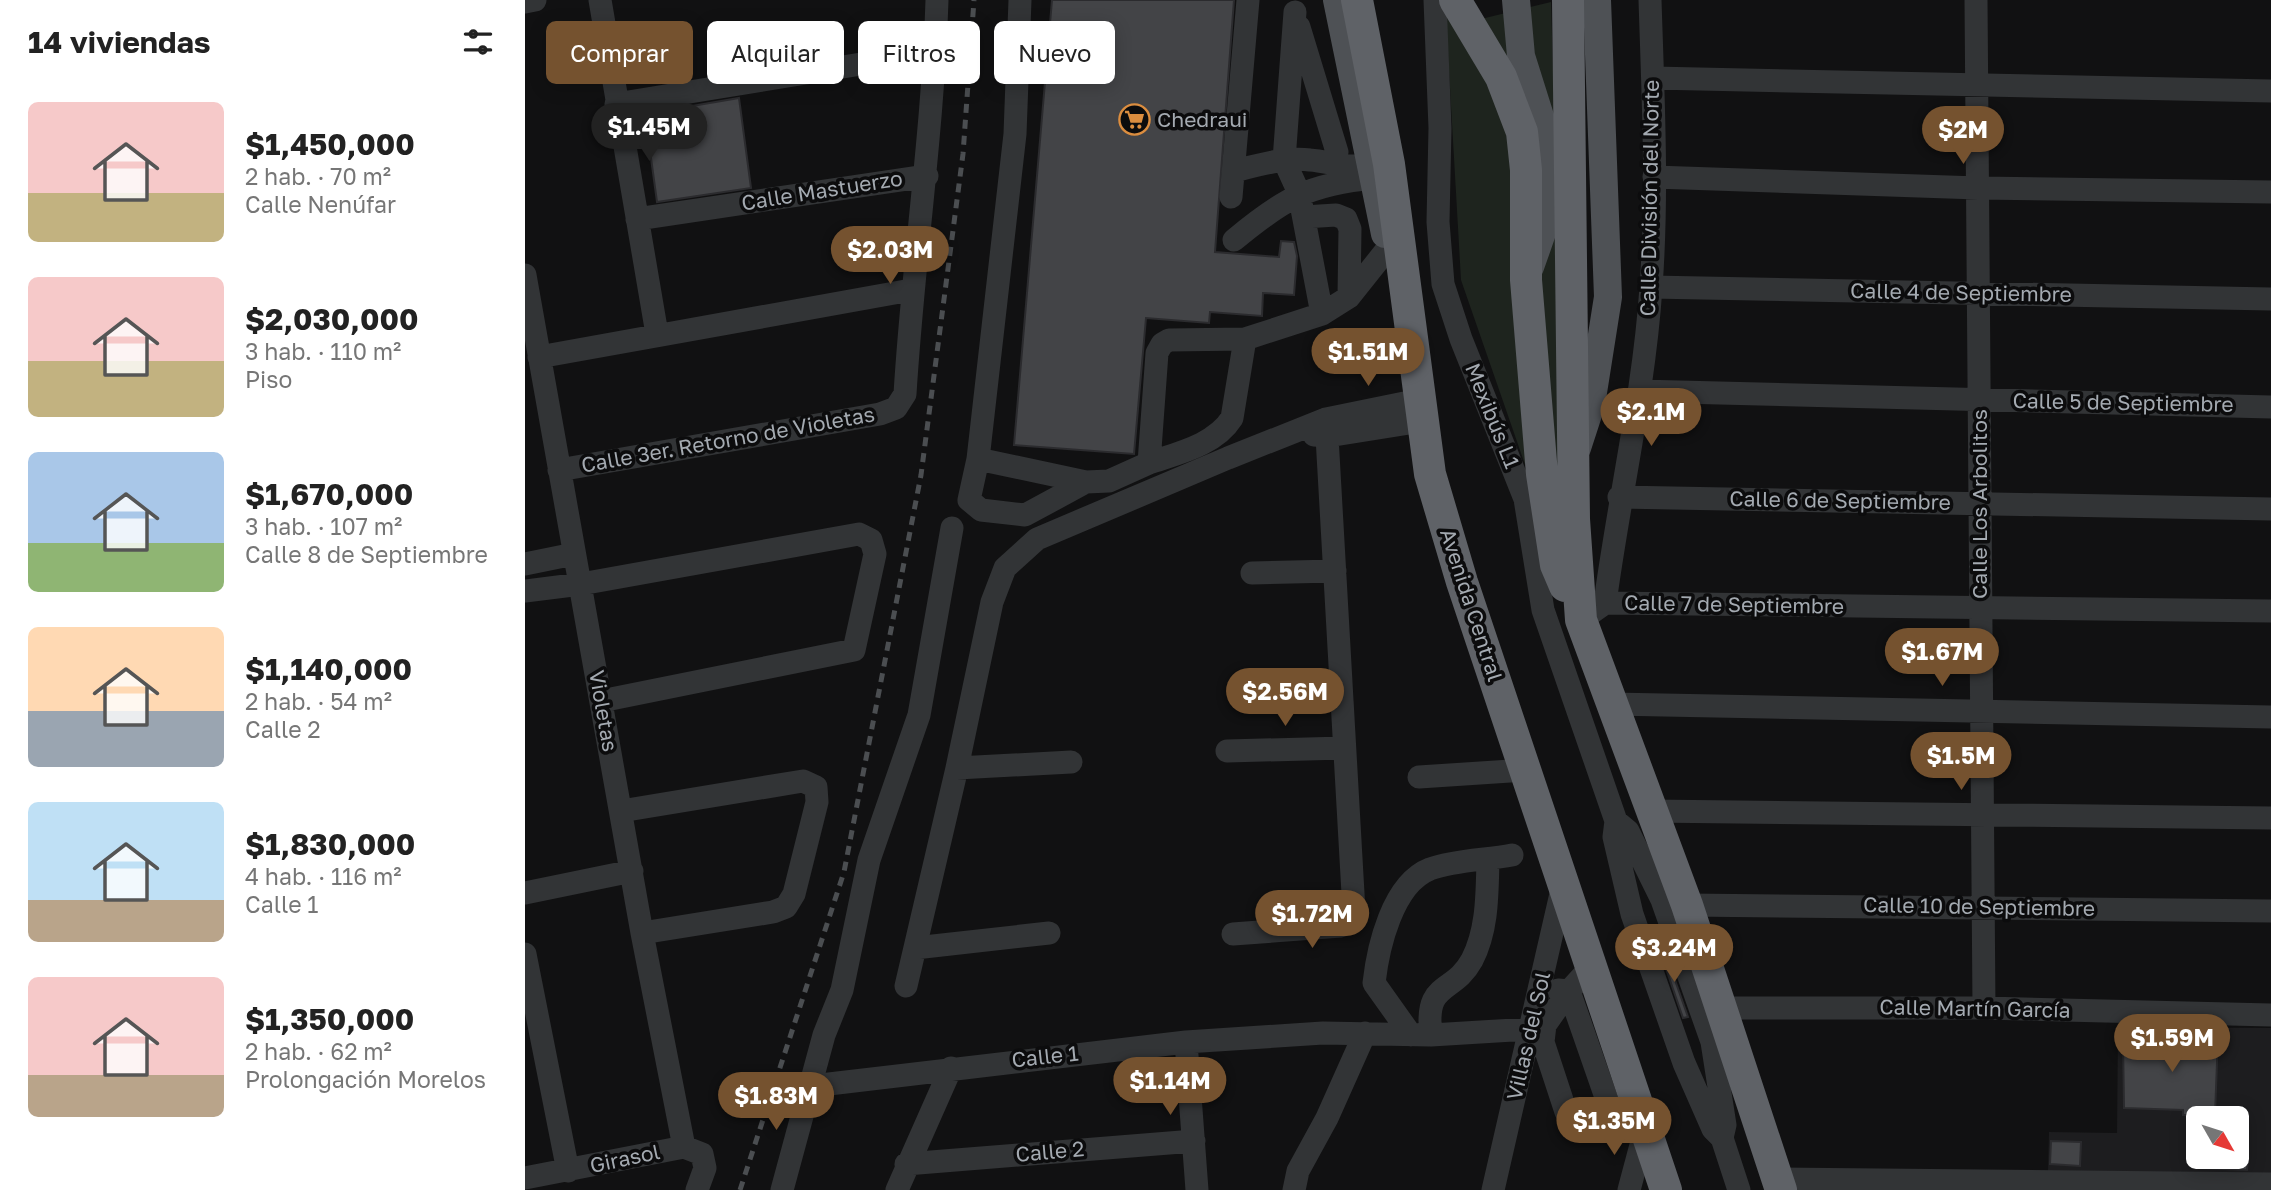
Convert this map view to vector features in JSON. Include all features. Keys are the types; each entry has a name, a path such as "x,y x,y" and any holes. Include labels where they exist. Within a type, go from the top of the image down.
{"highway":[{"name":"Avenida Central","path":"1357,0 1389,164 1430,474 1591,967 1631,1130 1666,1190"},
{"path":"1455,0 1501,77 1522,132 1527,170 1526,280 1542,474 1556,565 1563,584 1588,609"},
{"path":"1568,15 1574,519 1588,609 1612,704 1687,905 1779,1185"}],"main road":[{"path":"1337,0 1415,364"},
{"path":"1516,0 1521,57 1543,126 1547,185 1543,227 1526,280"},
{"path":"1575,454 1591,405 1608,297 1597,0"}],"street":[{"path":"525,2 535,0"},
{"path":"600,0 657,334"},
{"name":"Calle Mastuerzo","path":"936,21 937,0"},
{"path":"1020,0 1015,134 978,459 969,499 981,510 1025,515 1086,482"},
{"path":"1231,197 1248,0"},
{"name":"Mexibús L1","path":"1435,0 1440,128 1438,222 1443,284 1525,499 1543,610 1616,821 1613,836 1637,926 1684,1063 1713,1129 1722,1138 1739,1190"},
{"name":"Calle División del Norte","path":"1588,609 1619,497 1639,391 1651,287 1654,177 1650,0"},
{"name":"Calle Los Arbolitos","path":"1976,0 1984,1008"},
{"path":"1294,6 1337,152"},
{"path":"1294,6 1284,160 1299,192 1322,314"},
{"path":"616,104 858,65"},
{"path":"1653,78 2271,91"},
{"name":"Calle Mastuerzo","path":"637,219 926,176 933,84"},
{"path":"1312,160 1337,152 1371,164"},
{"path":"1234,171 1284,160 1312,160 1333,165 1371,164"},
{"path":"1234,240 1271,209 1299,192 1344,181 1371,164"},
{"path":"539,356 911,290 926,176"},
{"path":"1654,177 1977,188 2271,192"},
{"path":"1304,217 1336,215 1346,219 1350,229 1349,297"},
{"path":"1149,463 1157,353 1162,344 1169,340 1245,338 1322,314 1349,297 1388,248"},
{"name":"Violetas","path":"525,275 642,933 684,1147"},
{"name":"Calle 4 de Septiembre","path":"1651,287 2271,299"},
{"name":"Calle 3er. Retorno de Violetas","path":"559,470 880,414 896,408 905,394 911,290"},
{"path":"978,459 1086,482 1109,481 1149,463 1186,451 1226,428 1231,418 1245,338"},
{"name":"Calle 5 de Septiembre","path":"1639,391 2271,407"},
{"path":"906,986 957,768 992,602 1005,568 1037,539 1292,433 1420,410"},
{"path":"1233,934 1341,926 1350,920 1354,911 1327,427"},
{"name":"Calle 6 de Septiembre","path":"1619,497 2271,509"},
{"path":"782,1190 824,1035 842,990 869,860 919,715 952,528"},
{"path":"525,591 580,584 859,534 871,540 875,554 854,650 601,701"},
{"path":"525,564 573,554"},
{"path":"1252,573 1335,570"},
{"name":"Calle 7 de Septiembre","path":"1588,609 1981,608 2271,611"},
{"path":"1612,704 2271,718"},
{"path":"1227,751 1344,748"},
{"path":"957,768 1071,762"},
{"path":"1419,777 1526,770"},
{"path":"621,811 803,781 816,788 817,802 793,894 786,906 773,912 642,933"},
{"path":"1650,811 2271,818"},
{"name":"Mexibús L1","path":"1616,821 1628,831 1663,900 1712,1042 1725,1125 1722,1138"},
{"path":"1421,1035 1374,983 1377,949 1389,916 1406,890 1428,870 1512,855"},
{"path":"1421,1035 1435,997 1471,962 1485,923 1488,859"},
{"path":"525,893 632,872"},
{"name":"Villas del Sol","path":"1493,1190 1541,988 1563,881"},
{"name":"Calle 10 de Septiembre","path":"1687,905 2271,911"},
{"path":"915,948 1049,933"},
{"path":"525,954 534,1057 568,1171"},
{"path":"1591,967 1569,991 1545,1025 1543,1042 1566,1112 1575,1122 1591,1128 1631,1130"},
{"path":"1541,988 1569,991"},
{"path":"1569,991 1631,1130 1629,1190"},
{"name":"Calle Martín García","path":"1720,1008 1984,1008 2271,1015"},
{"name":"Calle 1","path":"811,1086 1186,1042 1365,1033 1421,1035 1531,1029"},
{"path":"1294,1190 1298,1171 1327,1118 1365,1033"},
{"path":"1186,1042 1197,1190"},
{"path":"897,1190 906,1164 951,1068"},
{"name":"Calle 2","path":"906,1164 1194,1141"},
{"path":"684,1147 702,1154 705,1168 697,1190"},
{"name":"Girasol","path":"525,1178 684,1147"},
{"path":"1779,1185 2271,1184"}],"shaded area":[{"path":"1551,2 1562,376 1557,557 1461,280 1446,18 1477,20"},
{"path":"2118,1027 2271,1028 2271,1174 2048,1172 2049,1132 2117,1133"}],"building":[{"name":"Chedraui","path":"1052,0 1234,0 1215,252 1279,257 1281,241 1294,242 1297,256 1294,295 1263,293 1262,316 1210,312 1209,323 1146,318 1134,454 1014,445 1045,84 1115,84 1115,21 1050,21"},
{"path":"739,98 751,188 657,202 645,114"},
{"path":"1664,949 1688,1017 1683,1018 1660,951"},
{"path":"2154,1034 2218,1036 2215,1106 2186,1106 2186,1115 2183,1115 2183,1110 2124,1108 2123,1040 2153,1041"},
{"path":"2051,1141 2081,1142 2080,1166 2050,1164"}],"railway":[{"path":"740,1190 844,872 921,475 963,154 974,0"}],"place":[{"name":"Chedraui","path":"1134,120"}]}
